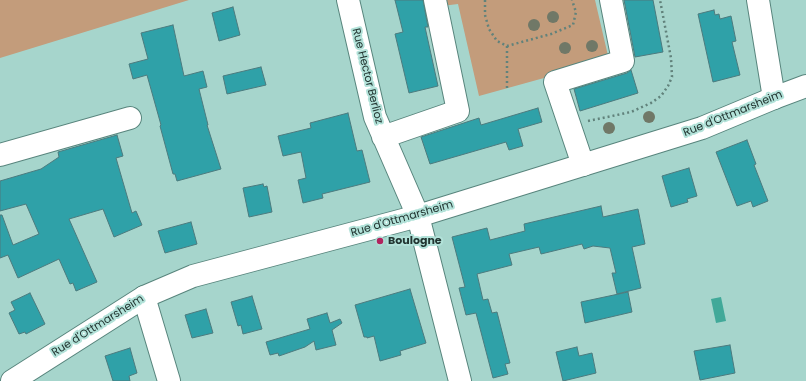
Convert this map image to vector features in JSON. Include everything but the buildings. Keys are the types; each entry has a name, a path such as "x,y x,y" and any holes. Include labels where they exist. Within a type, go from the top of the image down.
{"main road":[{"name":"Rue Hector Berlioz","path":"348,0 375,117 418,216 460,381"},
{"path":"583,165 556,82 623,61 611,0"},
{"path":"758,0 774,98"},
{"path":"383,137 458,111 437,2"},
{"name":"Rue d'Ottmarsheim","path":"12,381 144,297 193,276 418,216 583,165 702,128 806,86"},
{"path":"0,155 130,118"},
{"path":"144,297 169,381"}],"path":[{"path":"485,0 485,14 489,29 497,41 507,46 551,34 573,25 576,12 572,0"},
{"path":"570,126 631,112 661,96 672,77 671,58 660,0"},
{"path":"507,46 507,88"}],"shaded area":[{"path":"0,0 189,0 0,58"},
{"path":"441,0 595,0 609,60 479,96 458,4 442,6"},
{"path":"721,297 726,321 716,323 711,299"}],"place":[{"name":"Boulogne","path":"380,241"}]}
